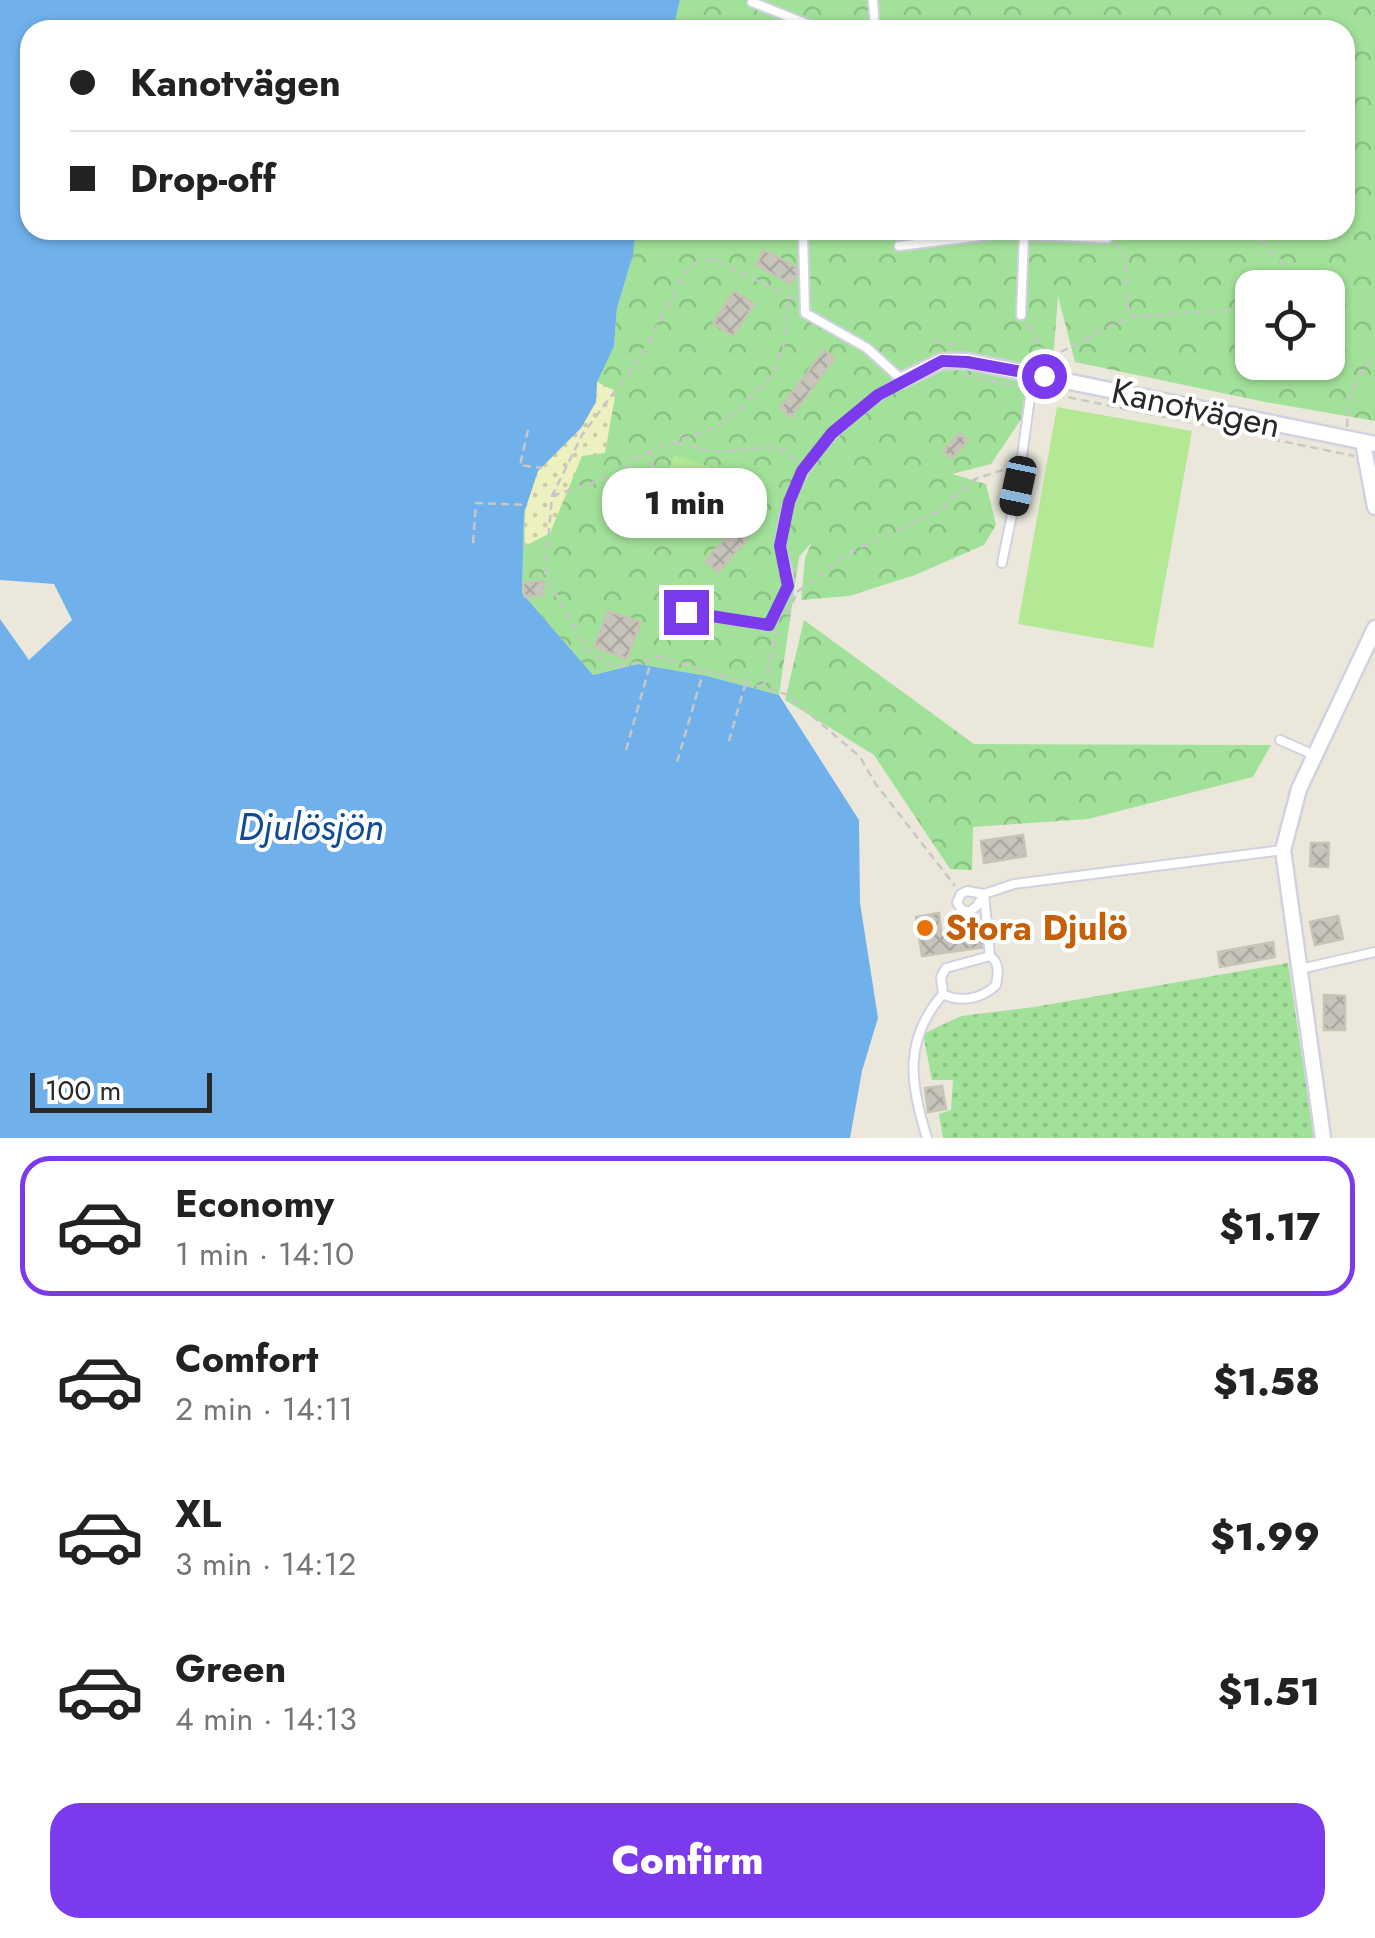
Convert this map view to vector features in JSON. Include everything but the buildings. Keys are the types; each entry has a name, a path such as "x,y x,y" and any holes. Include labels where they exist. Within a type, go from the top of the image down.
{"street":[{"name":"Kanotvägen","path":"902,380 942,361 954,360 1362,442"},
{"path":"1362,442 1375,507"},
{"path":"1322,1138 1283,850 1298,789 1375,628"}],"lane":[{"path":"872,0 874,18"},
{"path":"752,2 797,20"},
{"path":"686,612 769,625 788,586 781,539 789,502 805,466 832,433 902,380 867,348 806,313 803,240"},
{"path":"899,246 941,240"},
{"path":"1021,315 1024,240"},
{"path":"1002,563 1032,390 1044,376"},
{"path":"1280,740 1314,755"},
{"path":"984,894 974,910 966,912 957,902 961,894 984,894 1029,881 1283,850"},
{"path":"984,894 990,956"},
{"path":"1300,969 1375,952"},
{"path":"927,1138 915,1091 913,1058 924,1018 943,994 940,977 946,968 990,956 996,960 998,971 991,990 961,1000 943,994"}],"path":[{"path":"874,18 883,20"},
{"path":"1114,240 1125,252 1128,317"},
{"path":"1261,240 1289,270"},
{"path":"805,304 714,259 697,261 683,276 642,355 582,436 552,496 546,574 589,652 616,667 662,658 788,695 860,757 875,783 961,894"},
{"path":"552,496 614,476 642,454 718,426 774,374 785,341 790,297"},
{"path":"1044,376 1049,358 1128,317 1235,309"},
{"path":"1021,315 1049,358"},
{"path":"963,375 1354,456 1362,442 1351,393 1375,357"},
{"path":"528,430 520,465 542,468"},
{"path":"675,442 713,452 777,448 805,466"},
{"path":"650,482 652,451"},
{"path":"796,593 852,551 940,511 975,478 1020,464"},
{"path":"474,542 476,503 526,505"},
{"path":"764,688 776,635 792,608 798,584"},
{"path":"626,750 650,666"},
{"path":"677,762 703,673"},
{"path":"729,741 744,685"}],"green space":[{"path":"680,0 1375,0 1375,421 1075,362 1058,296 1052,373 991,464 952,474 986,484 996,525 984,545 915,575 849,596 801,600 805,558 812,542 799,557 779,695 707,676 638,664 593,675 522,593 524,513 614,346 617,308 635,240 1355,240 1355,20 675,20"},
{"path":"1057,407 1192,431 1153,648 1018,624"},
{"path":"674,455 710,467 701,492 665,480"},
{"path":"804,620 974,744 1271,745 1253,777 1088,819 973,827 972,870 950,869 874,755 785,700"},
{"path":"1288,963 1314,1138 943,1138 939,1114 951,1110 953,1080 932,1080 923,1034 961,1016"}],"sand":[{"path":"597,382 616,391 605,453 582,456 550,533 525,546 526,507 533,479 547,458 584,422 595,398"}],"water":[{"name":"Djulösjön","path":"0,0 680,0 675,20 20,20 20,240 635,240 617,308 614,346 597,382 596,402 581,428 538,471 524,513 522,593 593,675 638,664 707,676 779,695 859,820 860,903 878,1018 862,1071 850,1138 0,1138 0,619 29,660 72,620 54,584 0,580"}],"place":[{"name":"Stora Djulö","path":"925,928"}],"route":[{"path":"686,612 769,625 788,586 781,539 789,502 802,471 824,440 878,395 947,360 1044,376"}]}
